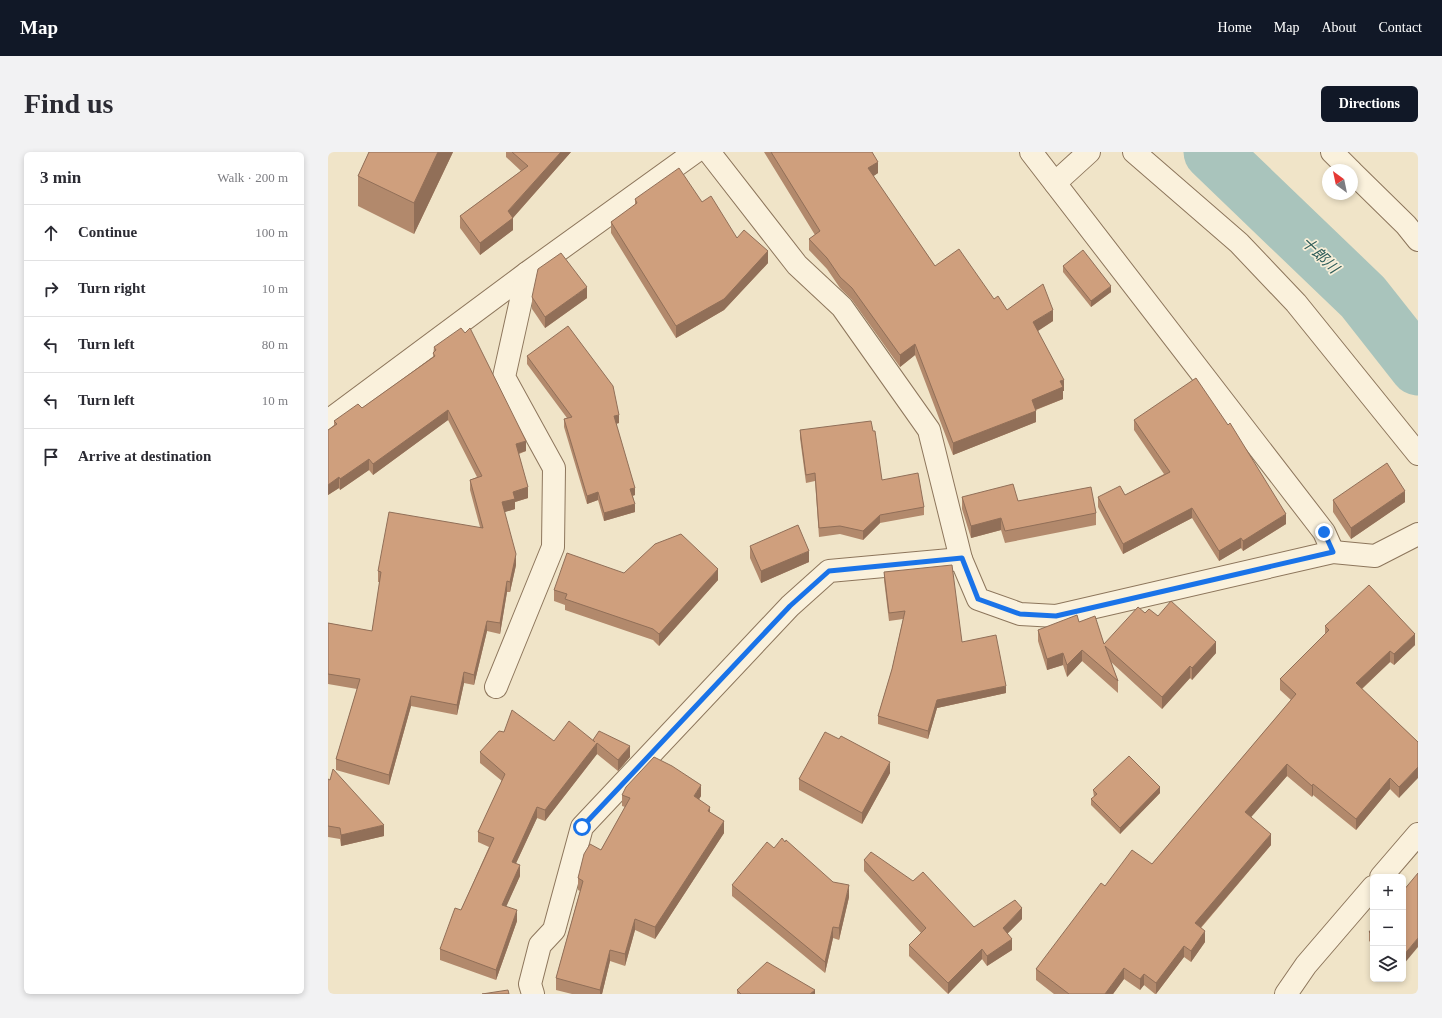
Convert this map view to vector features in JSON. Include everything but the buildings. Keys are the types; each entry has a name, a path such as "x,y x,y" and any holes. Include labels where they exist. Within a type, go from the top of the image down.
{"street":[{"path":"328,421 527,273 695,152"},
{"path":"709,152 797,265 842,307 929,430 962,558 978,599 1020,614 1056,616 1333,552 1375,556 1418,534"},
{"path":"1031,152 1324,532 1333,552"},
{"path":"1055,183 1089,152"},
{"path":"1134,152 1238,244 1296,302 1418,454"},
{"path":"1332,152 1344,164"},
{"path":"1358,178 1418,240"},
{"path":"496,687 553,547 554,468 504,377 527,273"},
{"path":"534,994 530,984 540,945 554,930 582,827 790,606 829,571 962,558"},
{"path":"1384,874 1418,834"},
{"path":"1286,994 1306,965 1370,890"}],"waterway":[{"name":"十郎川","path":"1212,152 1363,297 1418,367"}],"route":[{"path":"582,827 790,606 829,571 962,558 978,599 1020,614 1056,616 1333,552 1324,532"}]}
